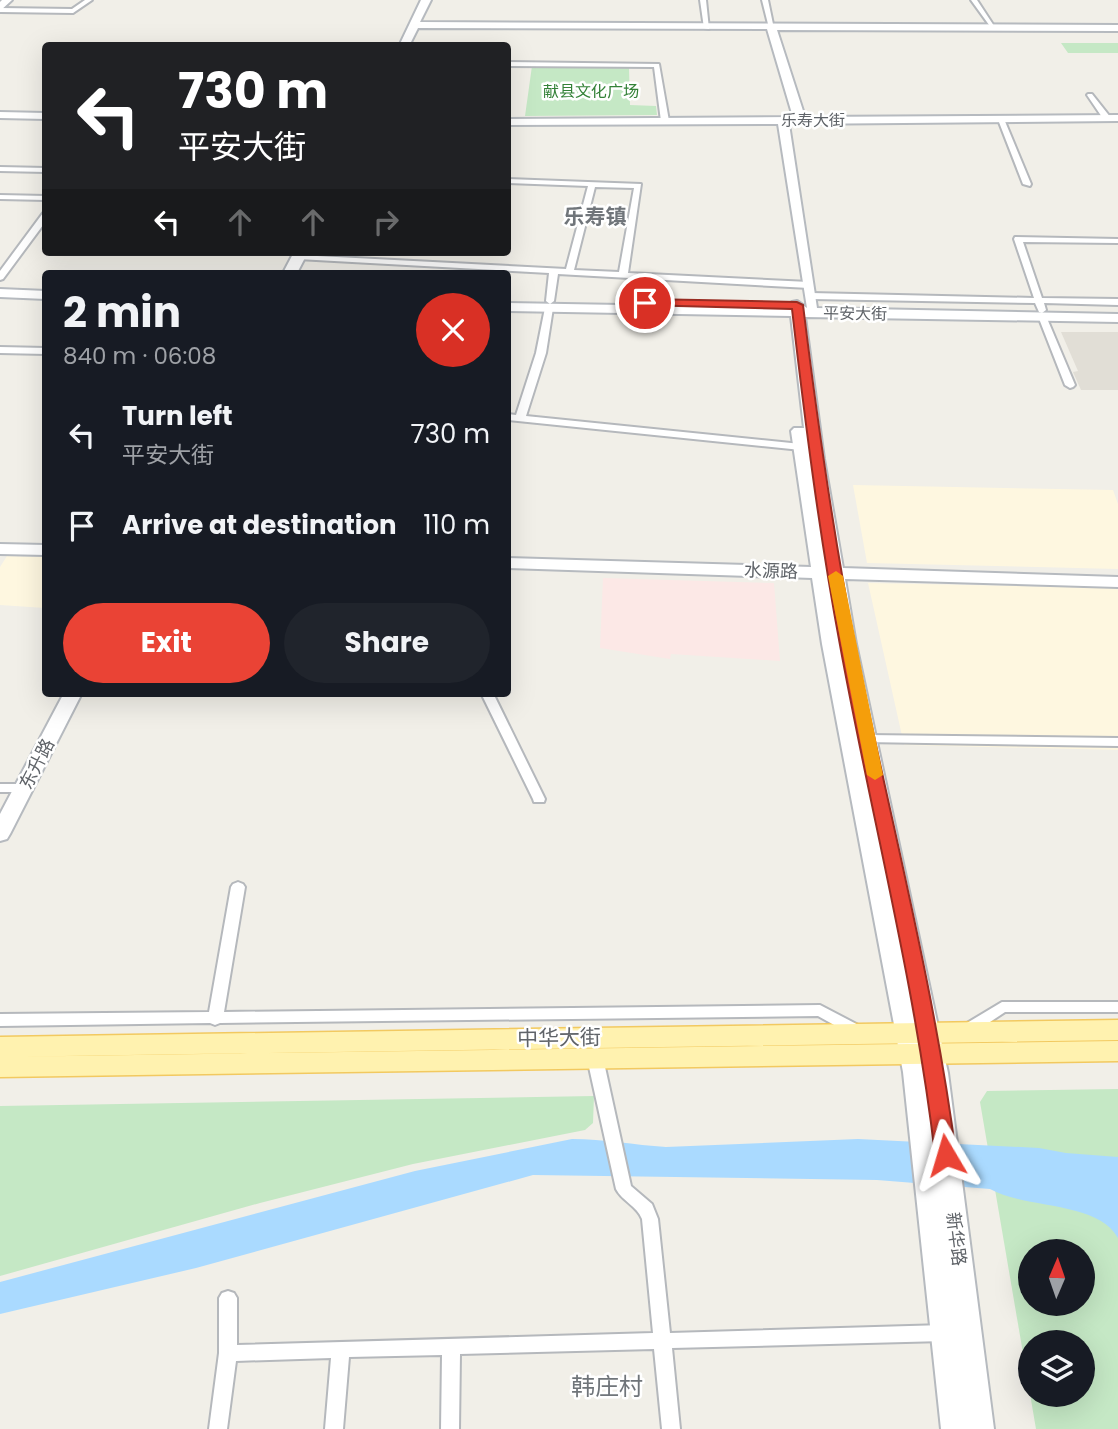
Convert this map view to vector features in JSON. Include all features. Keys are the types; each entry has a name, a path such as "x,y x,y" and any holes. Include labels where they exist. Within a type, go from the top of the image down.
{"main road":[{"path":"0,9 7,0"},
{"path":"406,42 426,0"},
{"path":"414,24 1118,28"},
{"path":"772,28 800,120"},
{"path":"0,115 42,116"},
{"name":"乐寿大街","path":"511,122 1112,118"},
{"path":"783,120 800,303"},
{"path":"0,287 42,288"},
{"path":"0,293 42,295"},
{"name":"平安大街","path":"511,300 550,304"},
{"name":"平安大街","path":"511,307 550,304 800,303 1118,311"},
{"name":"新华路","path":"800,303 801,447 919,1043 944,1333 956,1429"},
{"name":"新华路","path":"800,303 828,573 868,739 980,1429"},
{"name":"平安大街","path":"1041,309 1118,317"},
{"path":"0,549 42,550"},
{"name":"水源路","path":"511,564 1118,582"},
{"name":"东升路","path":"0,834 71,697"},
{"name":"中华大街","path":"0,1046 862,1033 919,1043 964,1032 1118,1030"},
{"name":"中华大街","path":"0,1068 595,1058 919,1043 1118,1051"}],"street":[{"path":"0,9 73,11 89,0"},
{"path":"703,0 707,27"},
{"path":"765,0 772,28"},
{"path":"974,0 994,28"},
{"path":"511,64 657,65 665,121"},
{"path":"1090,95 1112,118"},
{"path":"1000,119 1027,184"},
{"path":"0,169 42,170"},
{"path":"511,181 638,186 623,275"},
{"path":"569,272 592,184"},
{"path":"0,197 42,198"},
{"path":"0,277 42,220"},
{"path":"1070,385 1018,239 1118,241"},
{"path":"312,256 406,263 465,263 623,275 800,303 1041,309 1118,302"},
{"path":"406,263 409,256"},
{"path":"520,418 541,353 554,271"},
{"path":"0,349 42,351"},
{"path":"511,417 801,447"},
{"path":"489,697 539,799"},
{"path":"868,739 1118,743"},
{"path":"0,788 24,788"},
{"path":"215,1018 238,887"},
{"path":"964,1032 1002,1007 1118,1007"},
{"path":"0,1020 820,1010 862,1033"},
{"path":"595,1058 624,1189 646,1209 650,1219 671,1429"},
{"path":"218,1429 228,1353 228,1298"},
{"path":"228,1353 944,1333"},
{"path":"450,1429 451,1347"},
{"path":"334,1429 341,1350"}],"shaded area":[{"path":"1061,332 1118,332 1118,390 1081,390 1073,372 1078,371"},
{"path":"853,485 1113,490 1118,504 1118,569 867,563"},
{"path":"7,556 42,557 42,608 0,605 0,567"},
{"path":"603,578 774,583 780,661 671,654 670,659 600,648"},
{"path":"868,583 1118,588 1118,750 904,745"}],"green space":[{"path":"1061,43 1118,43 1118,53 1068,53"},
{"name":"献县文化广场","path":"532,66 629,68 630,105 656,106 657,115 525,116"},
{"path":"1118,1089 1118,1429 1036,1429 1032,1407 1095,1407 1095,1330 1019,1330 980,1102 987,1091"},
{"path":"594,1096 593,1123 585,1130 413,1164 260,1203 0,1276 0,1106"}],"water":[{"path":"572,1139 666,1147 858,1139 1039,1148 1118,1157 1118,1238 1108,1226 1095,1218 990,1189 877,1180 533,1175 196,1268 0,1314 0,1282 415,1171"}],"slow traffic":[{"path":"836,576 847,644 875,775"}],"district":[{"name":"乐寿镇","path":"595,217"},
{"name":"韩庄村","path":"607,1387"}],"route":[{"path":"645,303 797,305 816,459 847,644 936,1073 946,1155"}]}
